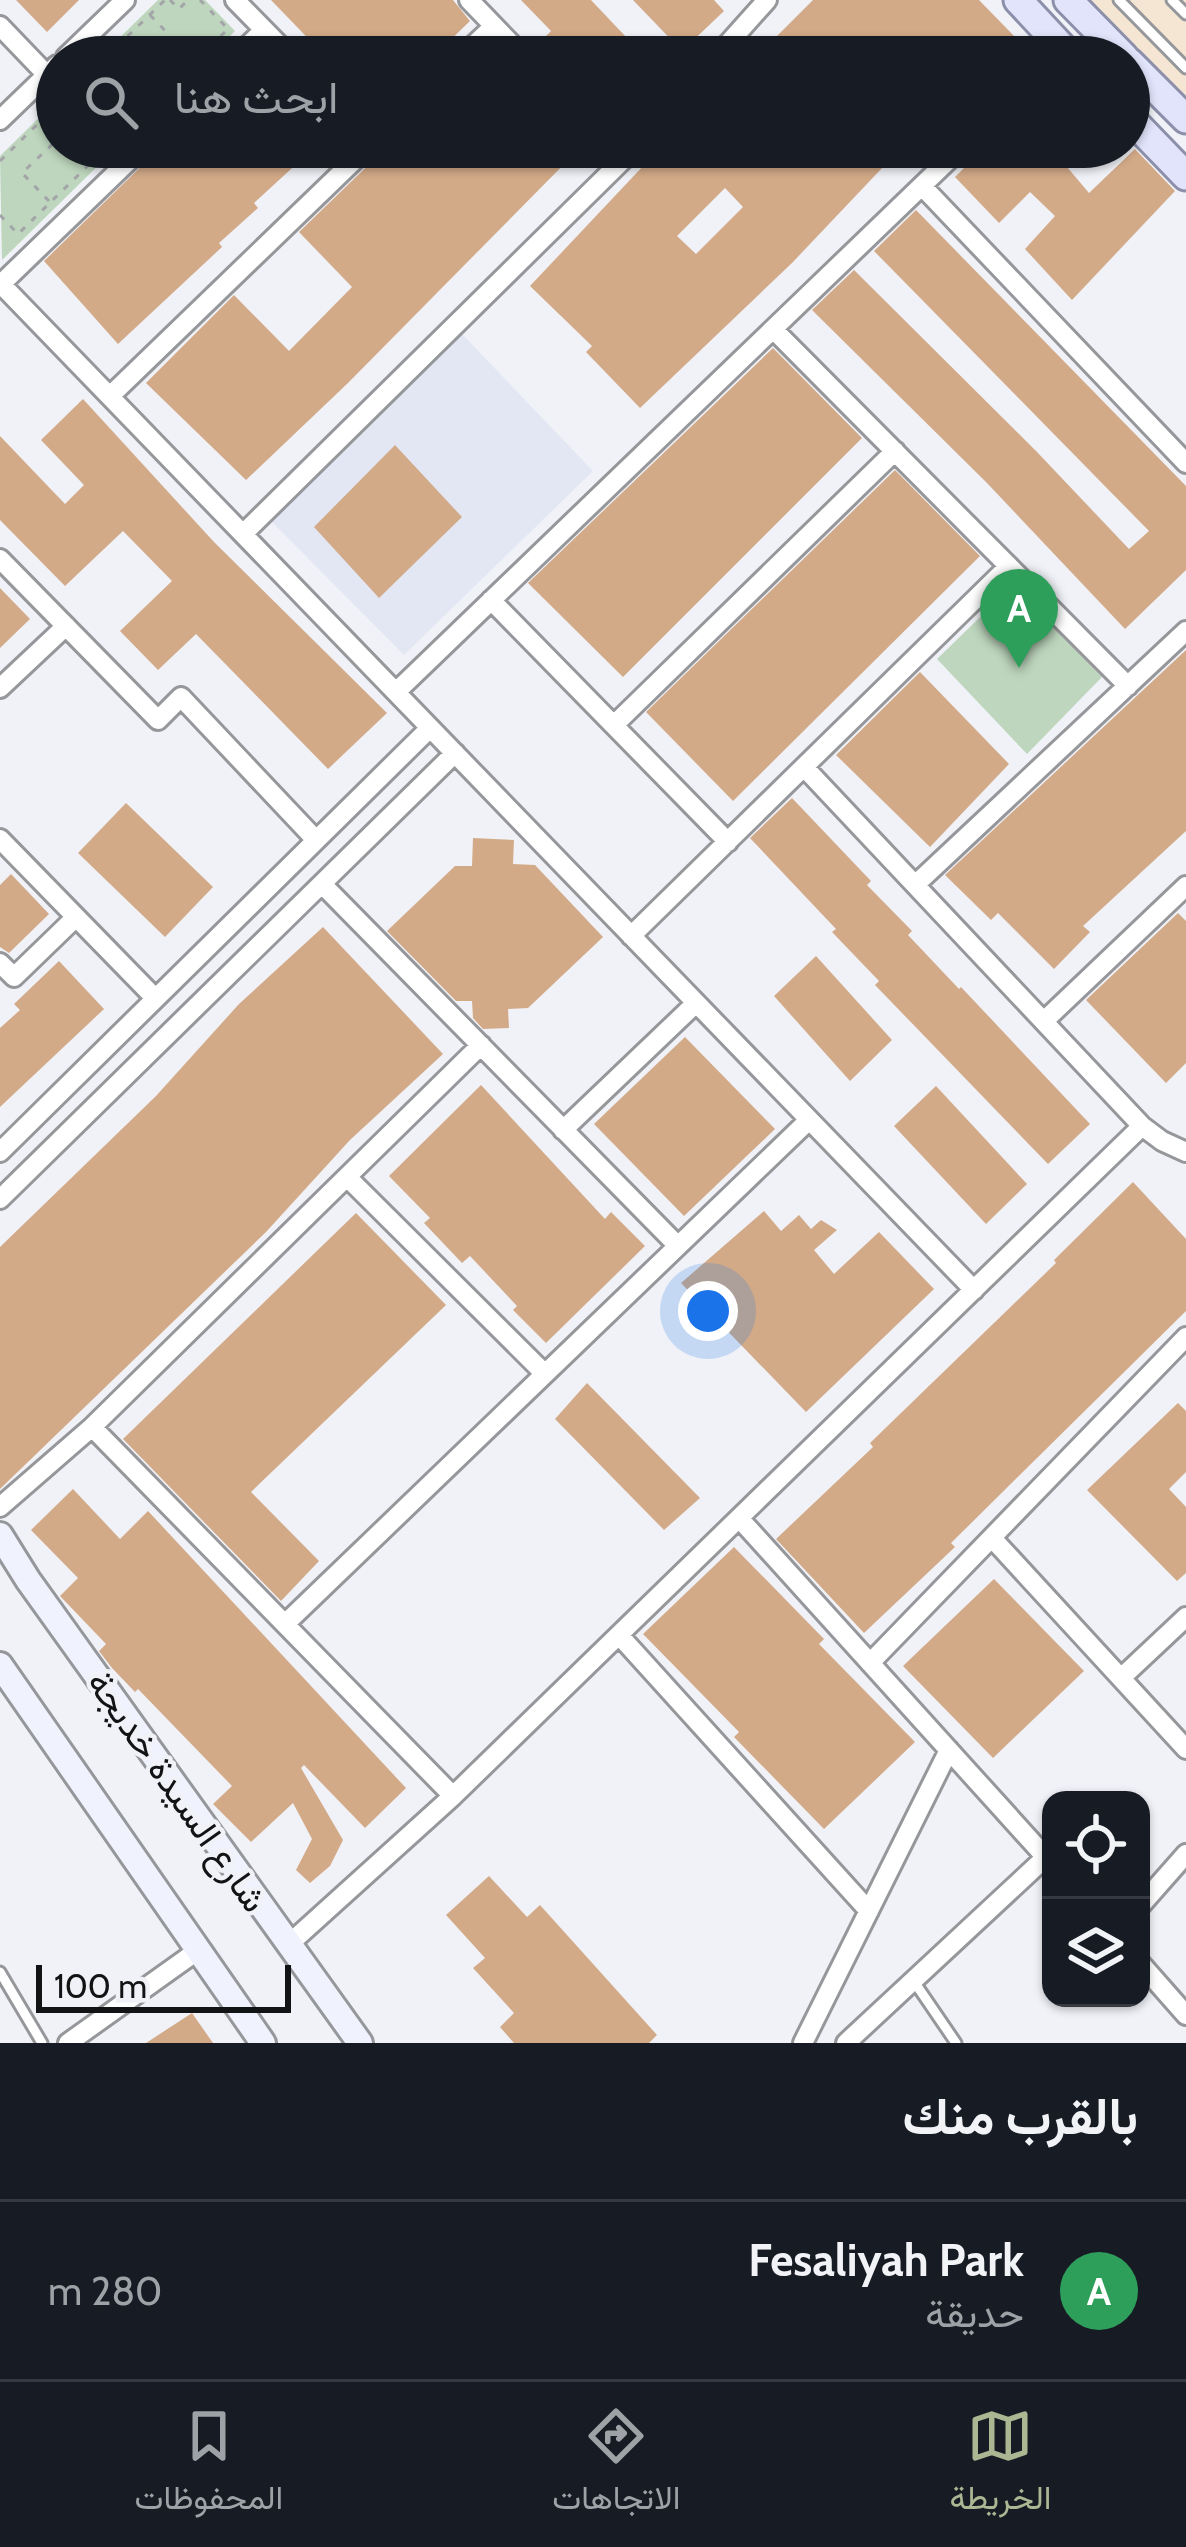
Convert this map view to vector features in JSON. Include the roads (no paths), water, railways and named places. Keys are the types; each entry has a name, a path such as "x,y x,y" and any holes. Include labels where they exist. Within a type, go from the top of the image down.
{"main road":[{"path":"1018,0 1048,36"},
{"path":"1068,0 1104,36"},
{"path":"1150,82 1186,119"},
{"path":"1150,139 1186,176"}],"street":[{"path":"87,36 124,0"},
{"path":"235,0 270,36"},
{"path":"469,0 504,36"},
{"path":"733,36 759,3"},
{"path":"0,26 36,56"},
{"path":"483,36 494,26"},
{"path":"258,36 264,30"},
{"path":"0,120 36,85"},
{"path":"121,168 1,283 974,1290"},
{"path":"110,396 346,168"},
{"path":"243,534 608,168"},
{"path":"396,692 940,168"},
{"path":"922,186 1186,463"},
{"path":"773,329 1128,686"},
{"path":"615,724 895,451"},
{"path":"0,559 158,720 182,697 316,840"},
{"path":"632,936 1009,566"},
{"path":"491,600 728,842"},
{"path":"0,688 66,626"},
{"path":"915,885 1186,631"},
{"path":"0,1152 430,728"},
{"path":"0,1199 455,753"},
{"path":"804,766 1142,1126 1186,1152"},
{"path":"0,838 155,998"},
{"path":"322,884 678,1246"},
{"path":"1044,1021 1186,886"},
{"path":"0,963 14,977 76,917"},
{"path":"563,1130 696,1003"},
{"path":"0,1507 92,1427 481,1046"},
{"path":"285,1624 809,1120"},
{"path":"288,1945 453,1796 1142,1126"},
{"path":"347,1177 545,1374"},
{"path":"870,1663 1184,1346"},
{"path":"92,1427 453,1796"},
{"path":"739,1518 1042,1853"},
{"name":"شارع السيدة خديجة","path":"0,1535 360,2043"},
{"path":"992,1538 1186,1749"},
{"path":"1121,1678 1186,1617"},
{"path":"619,1635 869,1911"},
{"name":"شارع السيدة خديجة","path":"0,1666 263,2043"},
{"path":"803,2043 949,1750"},
{"path":"1146,1899 1186,1854"},
{"path":"846,2043 1042,1865"},
{"path":"68,2043 197,1951"},
{"path":"1150,1974 1186,2015"}],"lane":[{"path":"1119,0 1186,68"},
{"path":"1172,0 1186,14"},
{"path":"0,1972 42,2043"},
{"path":"914,1980 956,2043"}],"place":[{"name":"Fesaliyah Park","path":"1019,668"}]}
